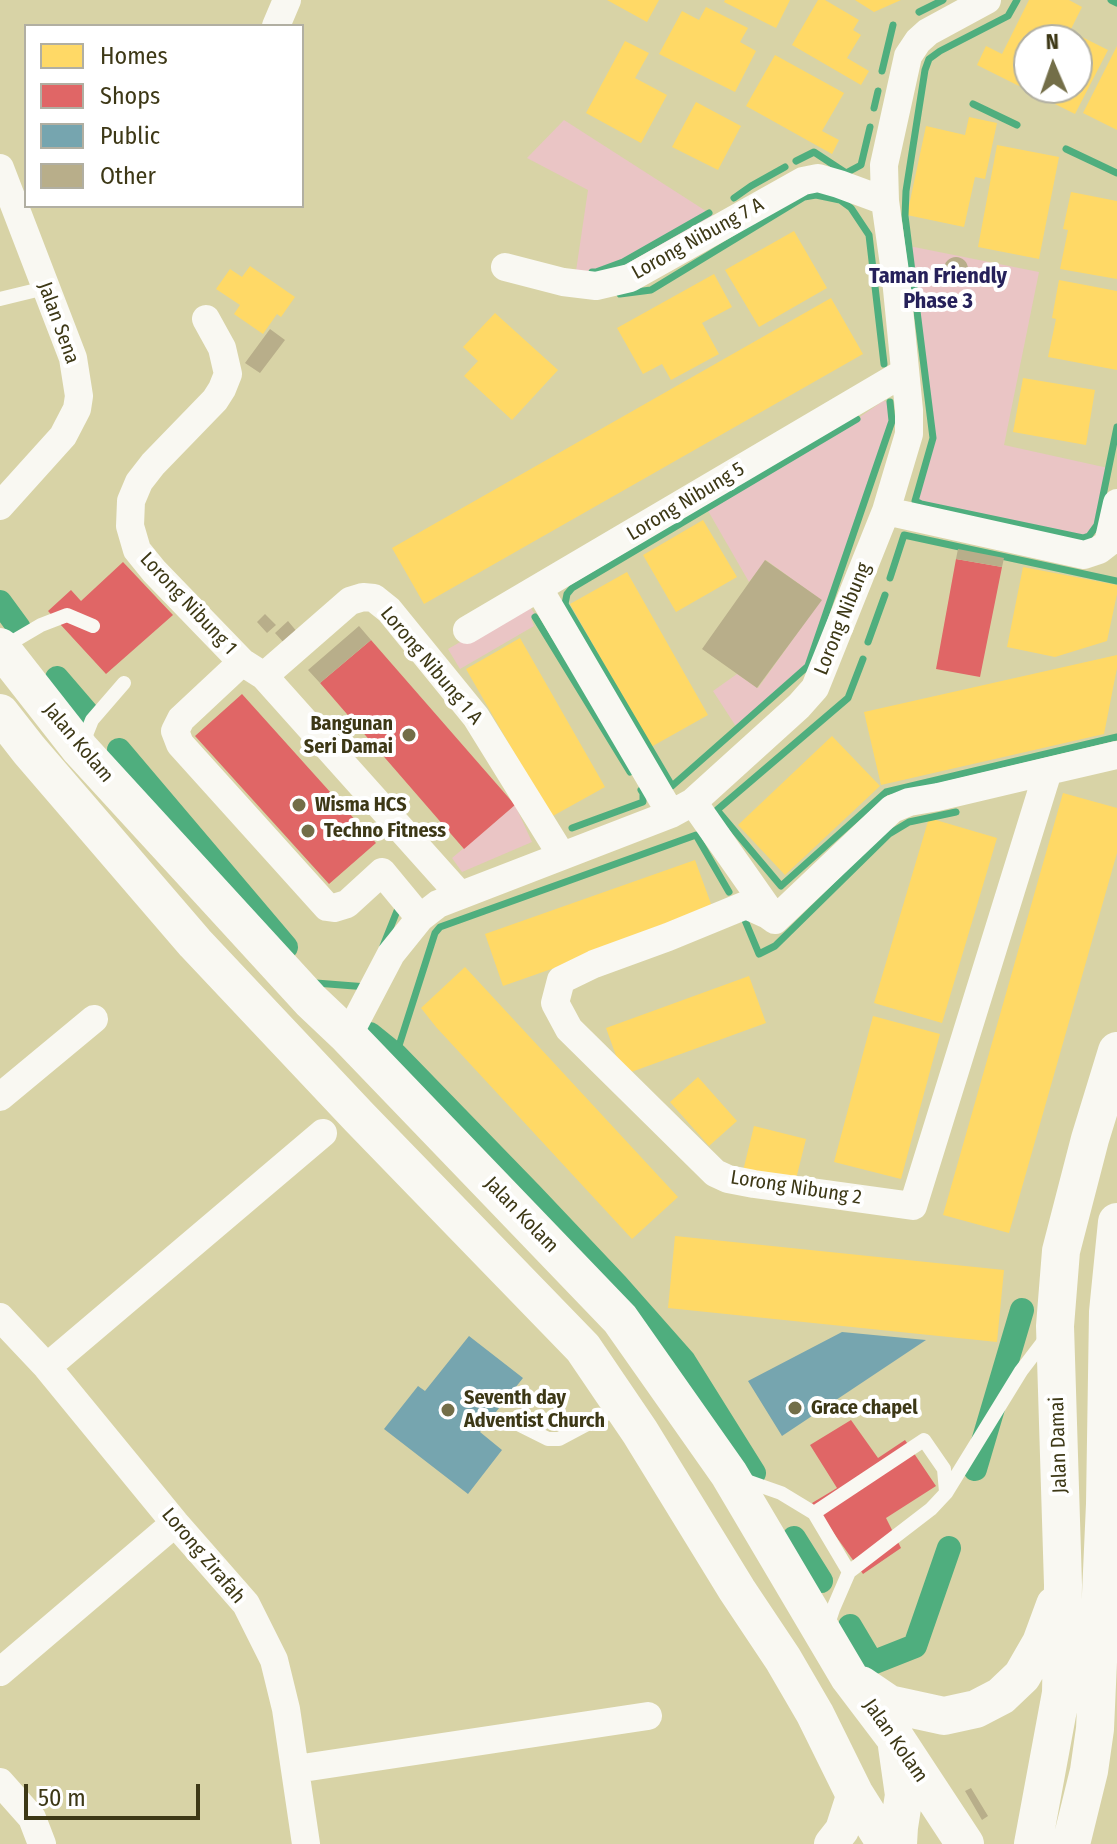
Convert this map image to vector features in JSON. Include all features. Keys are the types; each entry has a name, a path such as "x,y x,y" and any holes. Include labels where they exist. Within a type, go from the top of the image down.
{"main road":[{"name":"Jalan Kolam","path":"1,648 80,749 311,1001 620,1319 729,1474 849,1677 896,1739 965,1844"},
{"name":"Jalan Kolam","path":"0,713 195,943 583,1348 640,1432 783,1659 815,1714 854,1793 886,1844"},
{"path":"348,1036 346,1082 359,1117"},
{"name":"Jalan Damai","path":"1033,1844 1061,1693 1063,1585 1055,1326 1061,1251 1117,1051"},
{"path":"1085,1844 1095,1796 1108,1312 1117,1222"},
{"path":"849,1677 889,1704 944,1716 976,1709 1001,1696 1022,1676 1041,1643 1063,1585"},
{"path":"1071,1844 1089,1771 1095,1729"},
{"path":"896,1739 904,1795 898,1844"}],"street":[{"path":"277,24 287,0"},
{"name":"Lorong Nibung","path":"348,1036 391,954 420,918 438,904 682,808 799,706 815,688 886,511 909,434 884,165 908,56 928,32 987,0"},
{"name":"Jalan Sena","path":"0,168 73,358 79,396 77,409 63,436 0,506"},
{"name":"Lorong Nibung 7 A","path":"505,267 563,282 596,286 630,278 803,181 818,178 885,201"},
{"name":"Lorong Nibung 1","path":"206,319 222,348 228,374 215,400 139,482 131,501 130,526 137,550 154,571 253,669 181,719 175,731 176,738 327,907 347,904 382,872"},
{"name":"Lorong Nibung 5","path":"467,630 905,372"},
{"path":"886,511 1084,555 1108,543 1117,503"},
{"path":"539,589 682,808 763,913"},
{"name":"Lorong Nibung 1 A","path":"253,669 350,601 374,598 389,610 476,717 562,856"},
{"path":"253,669 460,895"},
{"name":"Lorong Nibung 2","path":"1048,771 913,1206 754,1184 715,1173 569,1029 555,1003 561,980 594,964 668,937 763,913 892,809 909,802 1117,755"},
{"path":"416,845 382,872 420,918"},
{"path":"0,1097 94,1019"},
{"path":"47,1367 323,1133"},
{"name":"Lorong Zirafah","path":"0,1317 47,1367 246,1604 274,1660 286,1709 306,1844"},
{"path":"0,1672 175,1523"},
{"path":"296,1769 648,1716"},
{"path":"0,1782 32,1818 42,1844"},
{"path":"831,1844 842,1830 854,1793"}],"lane":[{"path":"0,299 45,288"},
{"path":"1,648 41,625 67,615 93,626"},
{"path":"80,749 92,720 124,683"},
{"path":"824,1636 849,1572 931,1509 946,1493 1021,1371 1055,1326"},
{"path":"514,1422 548,1439 559,1439 622,1406"},
{"path":"814,1513 924,1440 944,1469 946,1493"},
{"path":"729,1474 781,1493 814,1513 849,1572"}],"shaded area":[{"path":"564,120 718,218 628,272 596,279 576,271 588,190 527,158"},
{"path":"909,246 1039,272 1004,445 1108,468 1097,525 1089,536 1083,538 915,501 933,438"},
{"path":"883,401 890,402 892,421 808,666 737,728 713,691 737,674 758,688 821,600 766,560 749,582 707,509"},
{"path":"525,605 536,616 531,619 534,626 460,669 448,649"},
{"path":"515,805 532,842 462,872 452,858"}],"building: Homes":[{"path":"607,0 659,0 647,22"},
{"path":"725,0 790,0 776,28"},
{"path":"818,0 825,0 859,20 853,30 861,35 847,58 869,71 861,85 792,45"},
{"path":"855,0 901,0 874,12"},
{"path":"1029,0 1069,0 1082,7 1074,24 1017,24"},
{"path":"706,7 748,28 740,42 756,51 735,92 659,54 682,11 699,20"},
{"path":"1013,32 1013,83 977,65 986,46 1002,54"},
{"path":"625,41 649,53 635,78 667,95 641,143 586,113"},
{"path":"1093,42 1108,50 1093,79"},
{"path":"1117,46 1117,130 1083,113 1088,104 1093,104 1093,93"},
{"path":"775,55 844,93 822,131 839,140 832,154 746,106"},
{"path":"696,102 741,126 718,170 672,147"},
{"path":"1055,104 1080,104 1075,114"},
{"path":"969,117 997,123 985,179 975,177 964,227 907,215 926,126 965,135"},
{"path":"997,145 1059,157 1039,259 978,247"},
{"path":"1071,192 1117,201 1117,279 1060,269 1068,230 1063,229"},
{"path":"794,231 827,288 759,327 725,270"},
{"path":"250,266 295,297 281,317 277,314 263,334 234,314 240,305 216,289 230,269 242,277"},
{"path":"714,274 732,307 702,323 719,354 671,380 662,364 643,374 617,328"},
{"path":"1059,280 1117,291 1117,370 1048,357 1056,319 1052,318"},
{"path":"831,298 863,354 424,604 392,548"},
{"path":"495,313 558,370 512,420 464,376 478,361 463,347"},
{"path":"1023,378 1095,390 1086,445 1013,432"},
{"path":"703,520 737,577 676,612 643,555"},
{"path":"1023,567 1117,585 1107,641 1055,657 1007,647"},
{"path":"627,572 708,715 651,747 570,604"},
{"path":"520,638 605,787 551,817 466,669"},
{"path":"1117,655 1104,734 881,785 864,712"},
{"path":"832,736 880,786 785,875 738,825"},
{"path":"1063,793 1117,808 1117,853 1009,1233 943,1215"},
{"path":"929,818 997,838 942,1023 874,1003"},
{"path":"695,860 714,912 503,986 485,934"},
{"path":"465,967 678,1197 632,1239 421,1008"},
{"path":"749,976 766,1023 623,1075 606,1028"},
{"path":"873,1016 940,1034 901,1179 834,1162"},
{"path":"698,1077 737,1121 709,1146 670,1102"},
{"path":"754,1126 806,1139 795,1183 743,1171"},
{"path":"675,1236 1004,1270 997,1342 668,1308"}],"building: Shops":[{"path":"956,559 1002,567 980,677 936,669"},
{"path":"123,562 173,615 106,674 48,611 71,590 81,601"},
{"name":"Bangunan Seri Damai","path":"371,640 515,805 464,849 320,683"},
{"name":"Wisma HCS","path":"242,694 376,843 329,884 195,736"},
{"path":"851,1420 878,1458 905,1440 936,1486 886,1518 901,1548 863,1574 812,1503 837,1488 810,1445"}],"building: Public":[{"name":"Grace chapel","path":"842,1332 926,1340 782,1436 748,1381"},
{"name":"Seventh day Adventist Church","path":"469,1336 523,1378 480,1432 502,1450 468,1494 384,1429 418,1386 425,1391"}],"building: Other":[{"path":"956,257 967,264 968,269 961,280 956,281 945,274 944,269 951,258"},
{"path":"270,329 285,340 260,373 245,363"},
{"path":"958,549 1004,558 1002,567 956,559"},
{"path":"765,560 822,600 757,688 702,649"},
{"path":"265,614 276,625 267,633 257,622"},
{"path":"288,621 298,633 285,644 275,633"},
{"path":"359,626 371,640 320,683 308,670"},
{"path":"971,1788 988,1816 982,1820 965,1791"}],"waterway":[{"path":"919,12 943,0"},
{"path":"1017,0 1008,16 940,51 929,59 925,70 906,191 905,216 933,438 915,501 1083,538 1089,536 1097,525 1117,427"},
{"path":"1111,0 1117,3"},
{"path":"882,71 893,25"},
{"path":"874,108 878,91"},
{"path":"973,104 1017,125"},
{"path":"796,161 814,152 846,173 861,165 870,127"},
{"path":"1066,149 1117,173"},
{"path":"734,198 785,167"},
{"path":"620,294 651,290 804,197 816,195 840,200 851,208 869,235 884,364"},
{"path":"592,272 623,262 709,213"},
{"path":"857,419 572,588 567,594 565,604 672,786 808,666 892,421 890,402"},
{"path":"890,578 904,535 1117,581"},
{"path":"868,642 885,595"},
{"path":"0,602 19,628"},
{"path":"535,617 630,772"},
{"path":"863,659 848,698 717,810 781,886 886,792 1117,737"},
{"path":"57,678 88,714"},
{"path":"119,750 286,947"},
{"path":"572,828 643,802 641,790"},
{"path":"744,918 759,954 775,946 889,834 909,822 956,812"},
{"path":"396,1055 435,933 440,927 696,835 729,892"},
{"path":"383,946 397,911"},
{"path":"316,983 367,987"},
{"path":"370,1034 396,1055 531,1194 684,1361 754,1473"},
{"path":"975,1469 1022,1310"},
{"path":"794,1538 821,1581"},
{"path":"850,1626 872,1663 915,1646 949,1548"}],"place":[{"name":"Bangunan Seri Damai","path":"409,735"},
{"name":"Wisma HCS","path":"299,805"},
{"name":"Techno Fitness","path":"308,831"},
{"name":"Grace chapel","path":"795,1408"},
{"name":"Seventh day Adventist Church","path":"448,1410"}],"district":[{"name":"Taman Friendly Phase 3","path":"938,290"}]}
